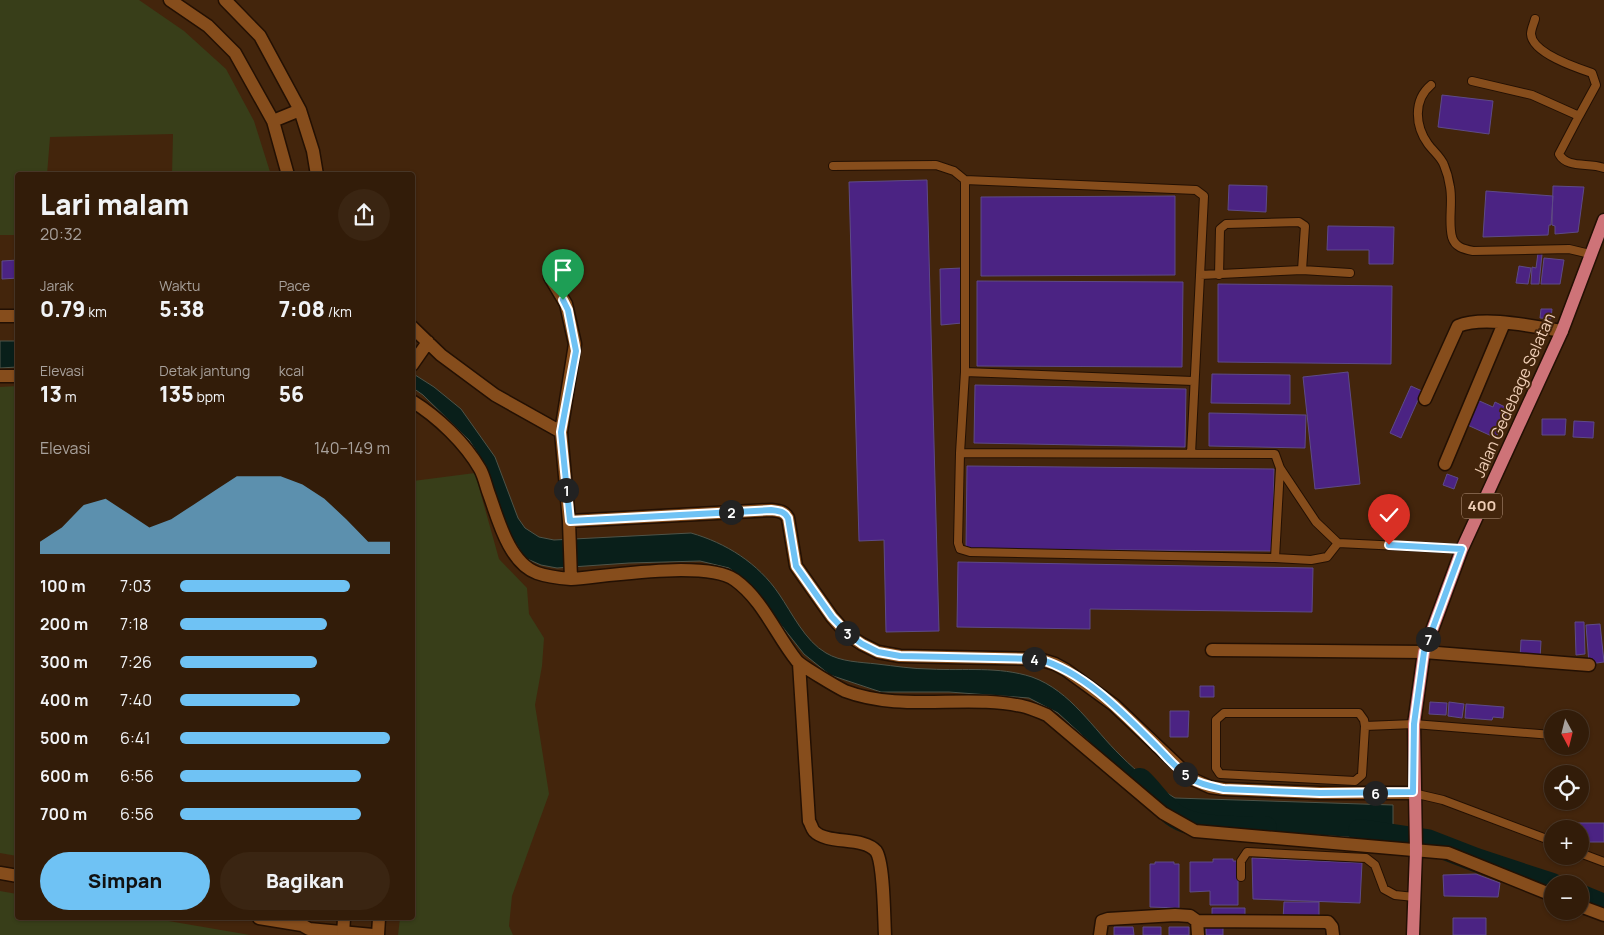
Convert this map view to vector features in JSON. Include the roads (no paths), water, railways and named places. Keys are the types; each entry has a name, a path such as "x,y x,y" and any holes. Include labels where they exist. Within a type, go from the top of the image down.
{"main road":[{"name":"Jalan Gedebage Selatan","path":"1414,935 1416,848 1414,724 1424,652 1462,549 1562,331 1604,220"}],"street":[{"path":"170,0 208,26 235,53 273,121 287,172"},
{"path":"224,0 260,36 300,110 313,151 316,172"},
{"path":"273,121 300,110"},
{"path":"550,277 566,304 576,344 559,430 570,521 571,574"},
{"path":"0,316 15,316"},
{"path":"1425,400 1458,326 1466,322 1504,323 1562,331"},
{"path":"1445,464 1504,323"},
{"path":"415,331 442,355 495,395 559,430"},
{"path":"415,361 428,342"},
{"path":"0,376 15,376"},
{"path":"415,403 449,431 467,450 480,470 504,534 519,562 536,573 555,578 571,574 691,569 713,572 734,579 756,600 799,663 844,690 890,701 1000,704 1026,707 1047,715 1162,813 1195,831 1416,848 1448,854 1544,892"},
{"path":"570,521 781,511 788,518 794,559 802,575 832,617 843,629 862,644 878,652 900,656 1039,659 1055,664 1114,705 1192,779 1210,786 1224,789 1414,799"},
{"path":"1212,650 1424,652 1589,665"},
{"path":"799,663 809,821 814,831 822,835 865,845 876,852 880,864 885,935"},
{"path":"0,873 15,876"},
{"path":"1589,909 1604,915"},
{"path":"1100,935 1102,922 1108,920 1175,915 1190,916 1197,921 1328,922 1332,927 1333,935"},
{"path":"271,920 302,925 310,923 331,926 341,932 372,935"},
{"path":"378,935 379,920"},
{"path":"1197,921 1198,935"}],"lane":[{"path":"1535,19 1531,35 1535,44 1564,64 1592,73 1596,86 1559,154 1562,160 1570,163 1604,168"},
{"path":"1472,81 1532,95 1579,116"},
{"path":"1431,85 1427,88 1419,104 1418,119 1427,143 1444,164 1450,188 1452,237 1456,244 1460,248 1473,251 1569,250 1590,254"},
{"path":"833,166 936,165 954,171 966,180 1196,190 1204,196 1193,381 1191,454"},
{"path":"966,180 965,372 960,453 958,543 960,548 970,552 1311,560 1327,557 1338,543"},
{"path":"1218,275 1220,229 1226,224 1299,222 1305,226 1302,270"},
{"path":"1200,275 1302,270 1350,273"},
{"path":"965,372 1193,381"},
{"path":"960,453 1275,454 1280,468 1316,522 1338,543 1462,549"},
{"path":"1275,558 1280,468"},
{"path":"1224,712 1359,713 1364,720 1365,726 1362,775 1355,781 1220,774 1216,768 1216,720 1224,712"},
{"path":"1365,726 1414,724 1544,734"},
{"path":"1414,799 1444,800 1544,839"},
{"path":"1242,877 1241,861 1247,852 1366,858 1375,865 1384,890 1395,895 1414,897"},
{"path":"1589,856 1604,862"}],"water":[{"path":"0,341 15,341 15,367 0,368"},
{"path":"415,375 434,387 461,409 495,457 518,518 525,528 539,537 554,540 691,533 704,537 729,549 761,573 779,594 805,634 818,648 832,656 851,661 904,667 1007,671 1032,677 1046,683 1070,701 1127,762 1147,779 1175,798 1393,805 1393,840 1251,831 1185,816 1147,795 1058,713 1029,698 949,692 881,692 830,675 804,654 747,582 729,568 700,561 557,568 541,565 525,558 511,536 501,515 486,466 469,440 415,389"}],"waterway":[{"path":"1140,780 1170,812 1190,823 1228,828 1265,828"},
{"path":"1360,831 1427,841 1476,860 1544,882"},
{"path":"1589,900 1604,906"}]}
